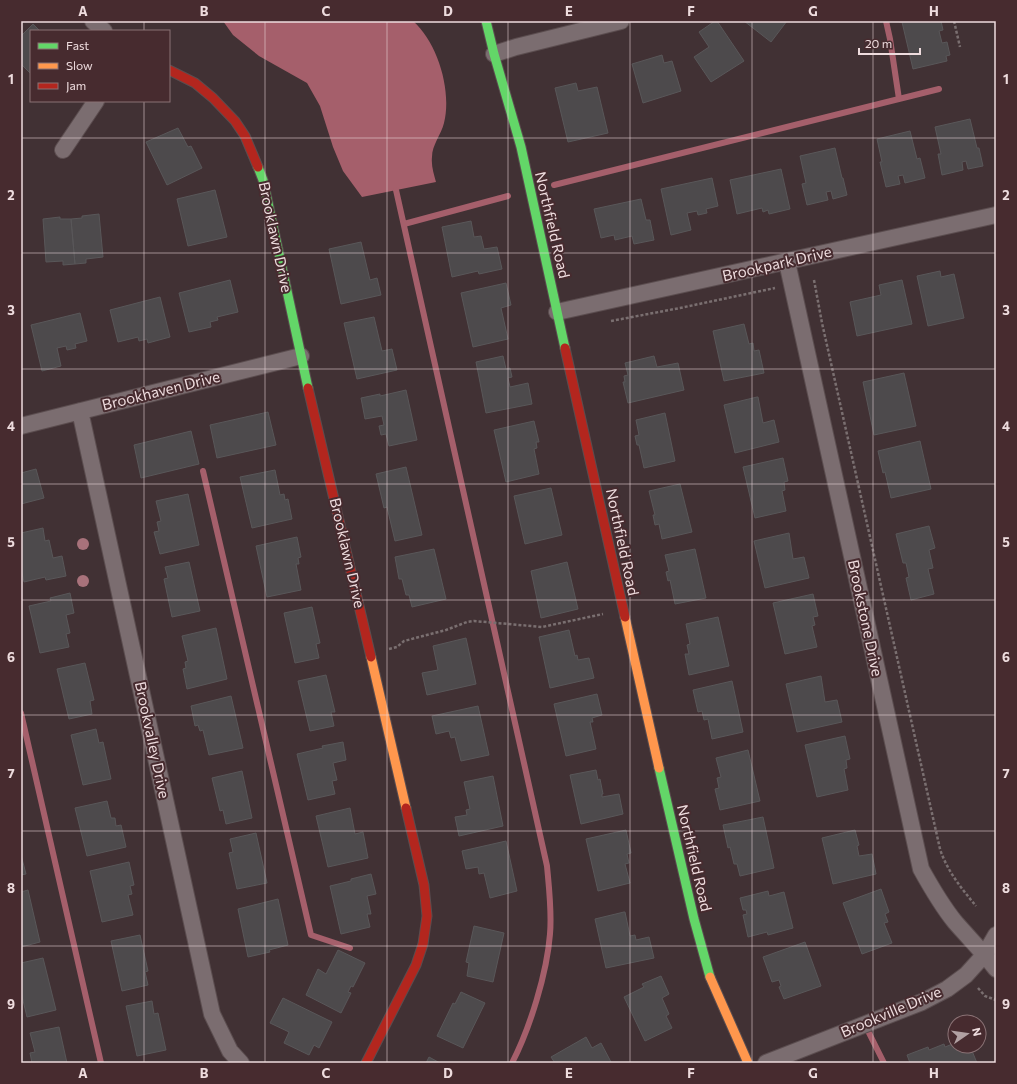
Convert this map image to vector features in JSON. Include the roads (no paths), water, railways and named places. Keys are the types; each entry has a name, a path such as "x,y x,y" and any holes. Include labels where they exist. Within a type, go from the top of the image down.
{"street":[{"path":"93,21 103,30"},
{"name":"Northfield Road","path":"486,21 520,147 623,610 694,919 712,983 748,1063"},
{"path":"494,54 516,47 621,21"},
{"name":"Brooklawn Drive","path":"170,70 195,83 213,98 235,121 245,136 263,180 301,356 424,885 427,916 423,944 416,966 366,1063"},
{"path":"63,150 95,102"},
{"name":"Brookpark Drive","path":"557,312 996,216"},
{"name":"Brookstone Drive","path":"787,262 921,869 934,892 955,922 985,954 996,969"},
{"name":"Brookhaven Drive","path":"21,426 301,356"},
{"name":"Brookvalley Drive","path":"80,411 212,1014 230,1051 241,1063"},
{"name":"Brookville Drive","path":"766,1063 922,1002 947,989 966,975 985,954 996,935"}],"waterway":[{"path":"886,21 899,99"},
{"path":"554,185 939,89"},
{"path":"396,190 547,866 551,917 545,966 537,1000 525,1034 512,1063"},
{"path":"404,224 508,196"},
{"path":"203,471 311,935 350,948"},
{"path":"21,713 101,1063"},
{"path":"869,1033 884,1063"}]}
